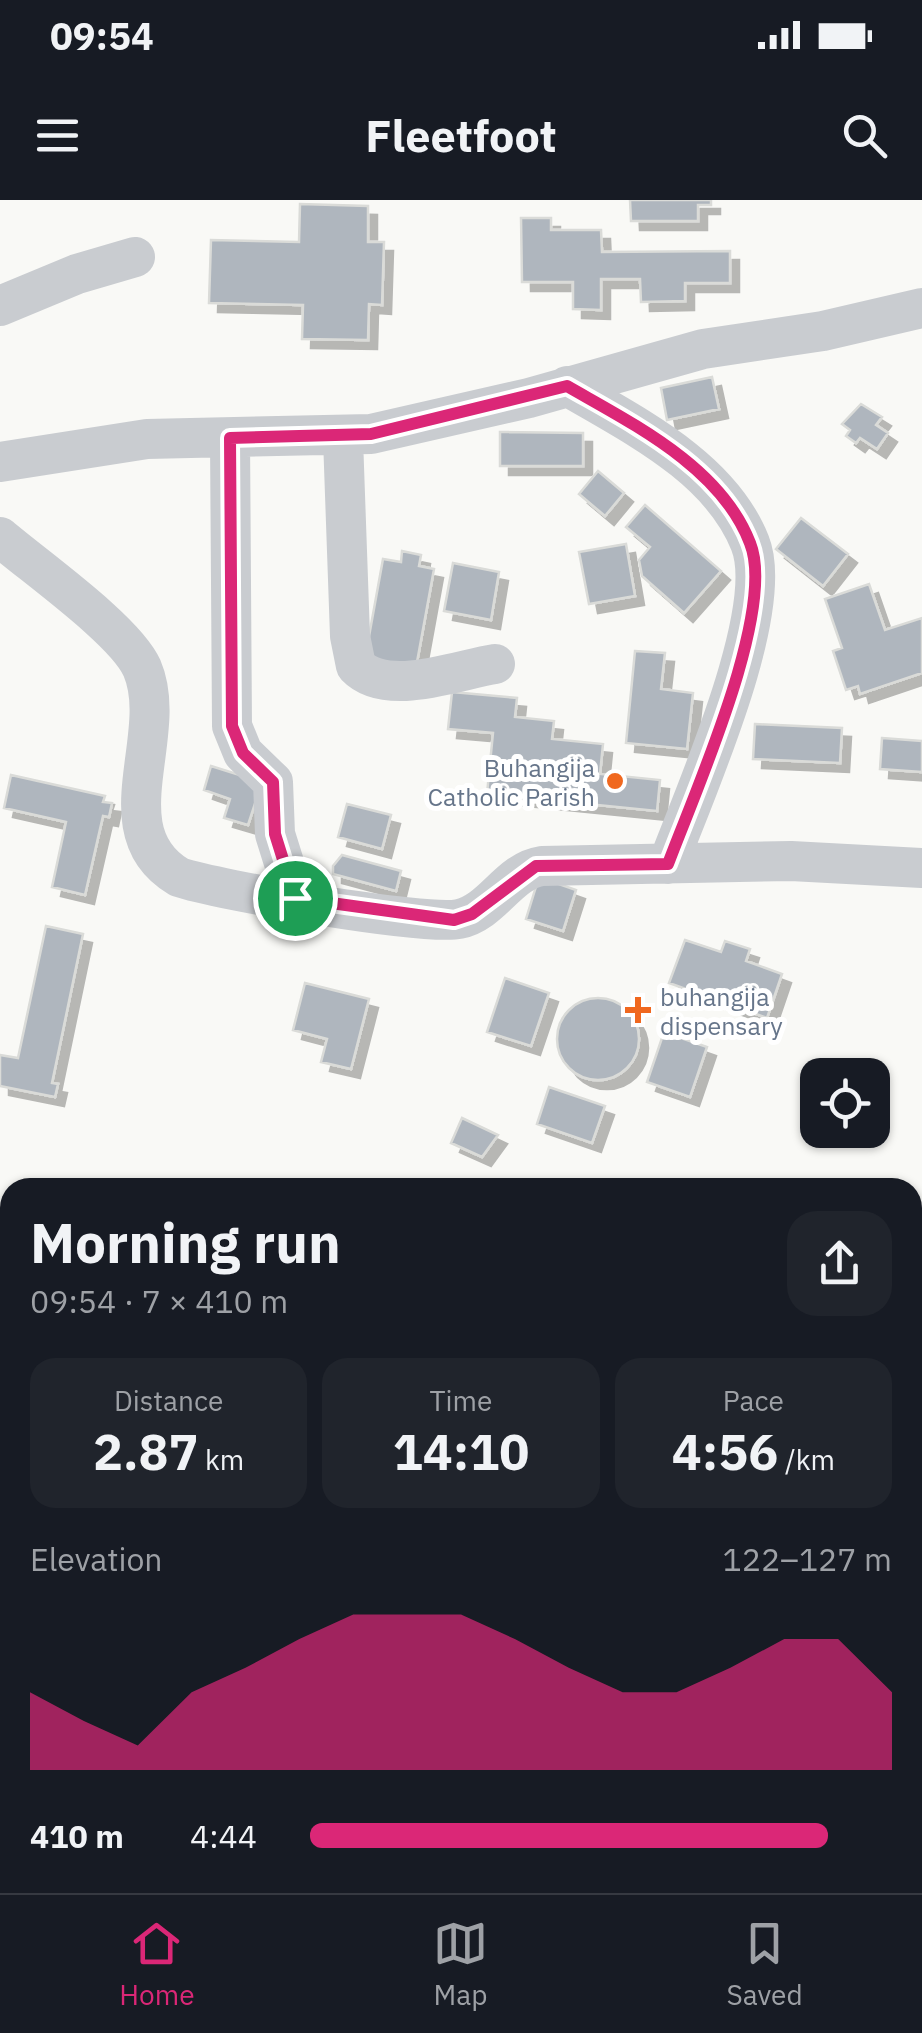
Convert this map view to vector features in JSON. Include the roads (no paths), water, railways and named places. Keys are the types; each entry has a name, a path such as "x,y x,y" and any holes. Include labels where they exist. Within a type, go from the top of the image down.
{"street":[{"path":"0,306 77,274 136,257"},
{"path":"0,462 148,439 343,438 567,386 703,348 823,331 922,308"},
{"path":"567,386 630,423 697,471 750,541 758,570 748,635 668,864"},
{"path":"230,438 232,726 243,753 273,782 275,834 295,898"},
{"path":"343,438 350,636 356,666 372,677 390,679 495,664"},
{"path":"0,537 122,640 144,672 148,700 140,807 154,858 190,881 454,920 472,914 536,866 790,861 922,868"}],"place":[{"name":"Buhangija Catholic Parish","path":"615,781"},
{"name":"buhangija dispensary","path":"638,1010"}]}
